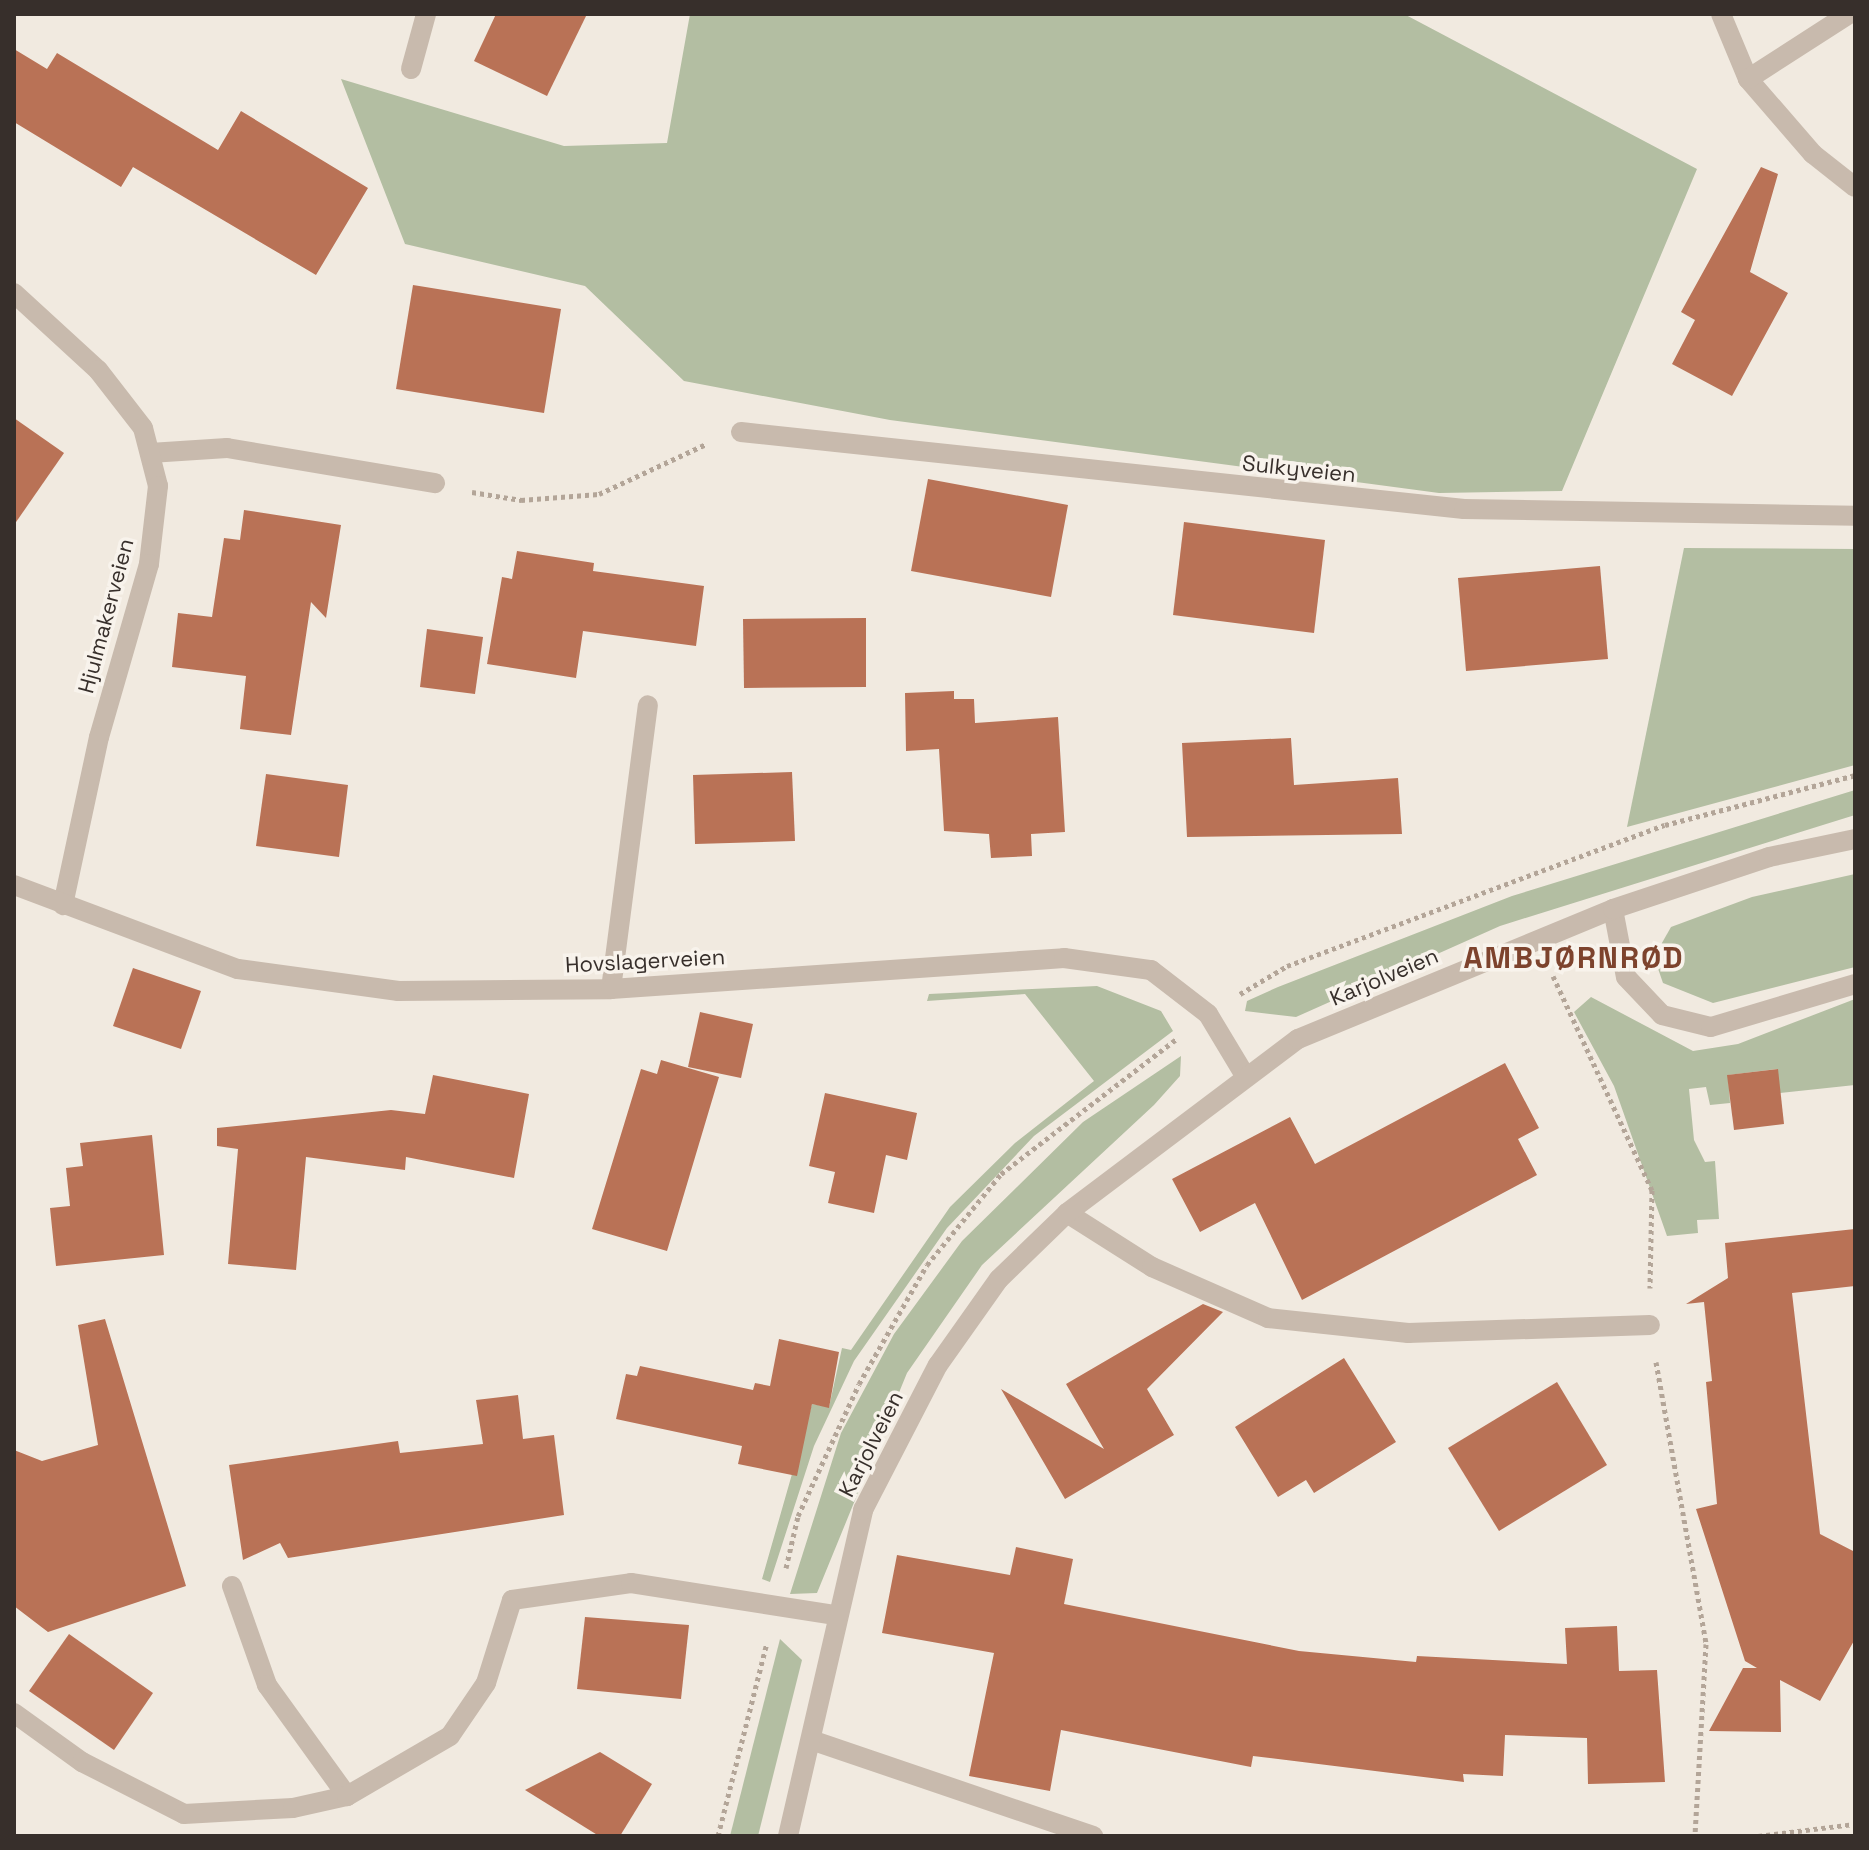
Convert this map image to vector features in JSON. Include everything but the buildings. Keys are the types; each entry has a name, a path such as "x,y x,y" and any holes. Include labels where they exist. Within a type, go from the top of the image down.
{"street":[{"path":"411,69 426,14"},
{"path":"1721,14 1748,79 1813,154 1855,187"},
{"path":"1748,79 1849,14"},
{"name":"Hjulmakerveien","path":"14,293 98,370 143,428 158,486 149,564 99,737 63,905"},
{"name":"Sulkyveien","path":"741,432 1464,509 1855,516"},
{"path":"150,453 227,448 435,483"},
{"path":"611,989 648,705"},
{"name":"Karjolveien","path":"788,1836 814,1741 836,1615 863,1510 938,1365 999,1279 1067,1213 1244,1074 1298,1039 1613,909 1769,857 1855,839"},
{"name":"Hovslagerveien","path":"14,885 238,969 398,991 611,989 1064,958 1151,970 1208,1014 1244,1074"},
{"path":"1613,909 1626,977 1662,1015 1711,1027 1855,984"},
{"path":"1067,1213 1152,1267 1268,1318 1408,1333 1650,1325"},
{"path":"14,1713 82,1762 184,1814 347,1796 450,1736 486,1683 512,1600 631,1583 836,1615"},
{"path":"232,1586 267,1685 347,1796"},
{"path":"814,1741 1093,1836"}],"path":[{"path":"435,483 521,500 599,494 741,432"},
{"path":"1536,939 1652,1190 1650,1325 1706,1644 1695,1836"},
{"path":"1758,1836 1855,1824"}],"green space":[{"path":"690,14 1404,14 1697,169 1562,491 1439,493 890,420 684,381 585,286 405,244 341,79 564,146 667,143"},
{"path":"1684,548 1855,549 1855,765 1627,827"},
{"path":"1855,790 1855,815 1500,926 1296,1017 1245,1011 1247,1001 1278,987 1512,896"},
{"path":"1855,874 1855,967 1713,1003 1663,983 1654,957 1671,927 1752,897"},
{"path":"1097,986 1161,1011 1173,1031 1034,1136 947,1228 854,1361 814,1446 770,1582 762,1579 812,1404 829,1407 842,1348 851,1350 950,1207 1015,1143 1094,1081 1025,994 927,1001 929,994"},
{"path":"1591,997 1693,1051 1738,1044 1855,999 1855,1085 1780,1093 1777,1069 1728,1075 1730,1103 1710,1105 1706,1087 1689,1089 1694,1140 1705,1162 1715,1161 1719,1219 1697,1220 1698,1233 1667,1236 1614,1086 1574,1012"},
{"path":"1181,1056 1180,1076 1154,1105 982,1265 907,1373 817,1593 790,1594 841,1433 894,1334 962,1241 1083,1122"},
{"path":"780,1639 802,1660 758,1836 730,1836"}],"district":[{"name":"AMBJØRNRØD","path":"1574,958"}]}
